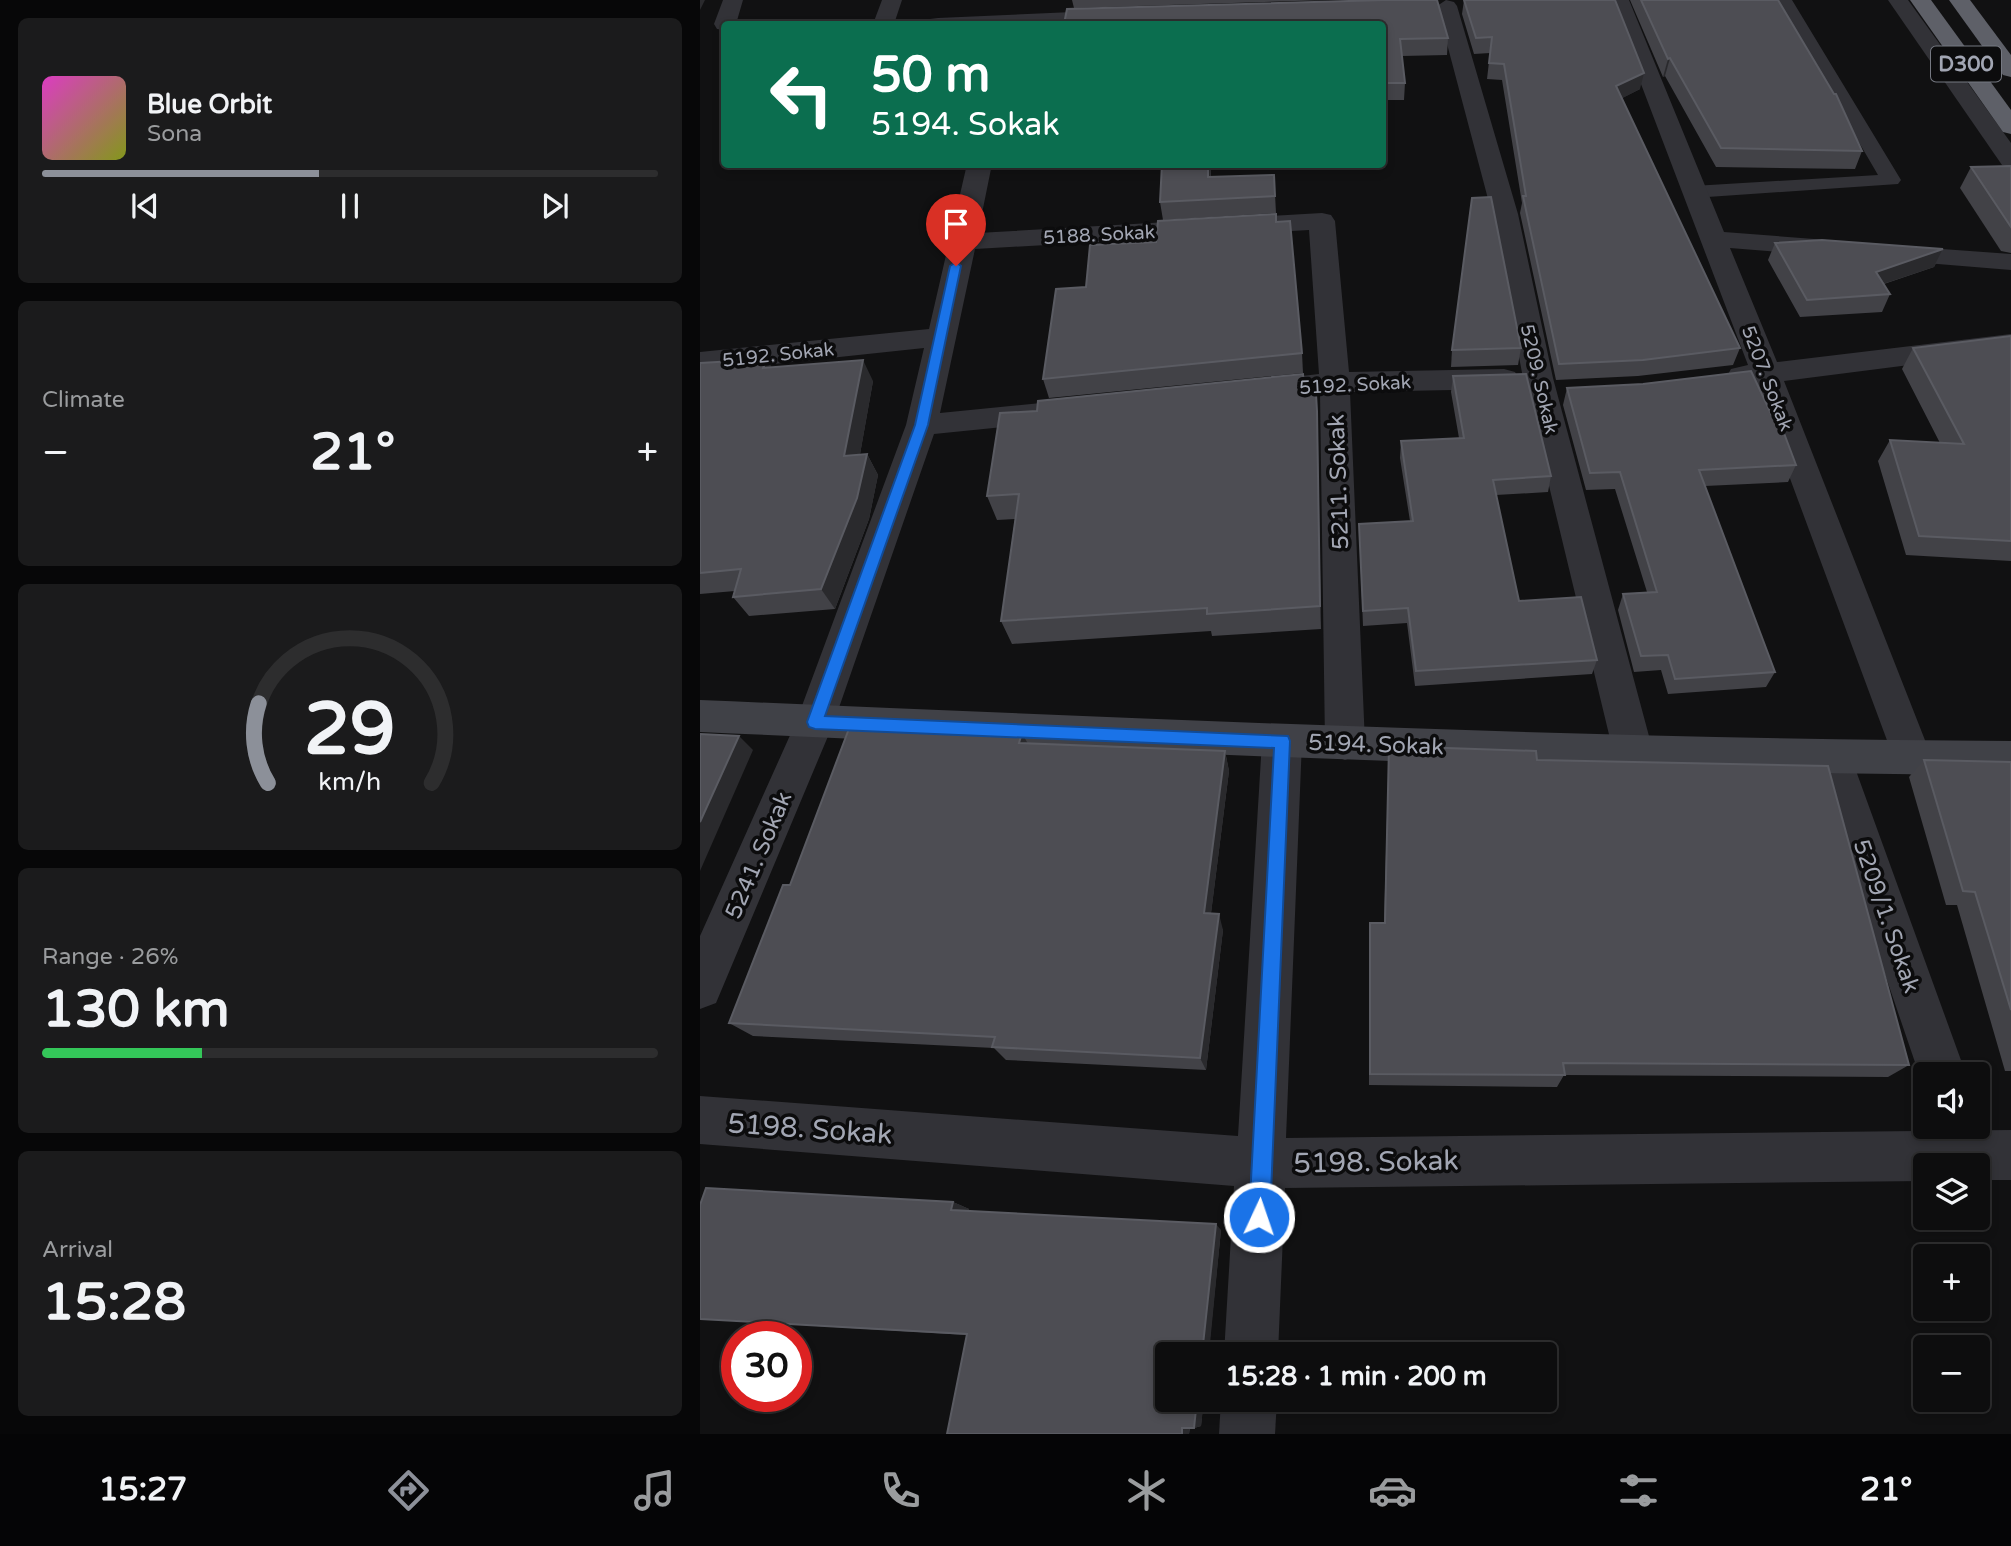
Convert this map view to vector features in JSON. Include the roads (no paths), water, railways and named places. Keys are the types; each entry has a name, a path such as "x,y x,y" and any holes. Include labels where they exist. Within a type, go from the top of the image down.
{"highway":[{"name":"D300","path":"1920,0 2011,127"},
{"name":"D300","path":"1959,0 2011,70"}],"street":[{"path":"725,21 733,0"},
{"path":"885,21 892,0"},
{"name":"5207. Sokak","path":"1619,0 1766,373 1912,758"},
{"path":"1898,0 2011,160"},
{"name":"5209. Sokak","path":"1451,6 1550,388 1633,751"},
{"path":"965,21 1018,15 1142,16"},
{"name":"5241. Sokak","path":"700,987 815,722 922,425 979,168"},
{"name":"5188. Sokak","path":"961,242 1322,221"},
{"name":"5211. Sokak","path":"1322,221 1335,382 1345,743"},
{"path":"1712,239 2011,262"},
{"name":"5192. Sokak","path":"700,362 940,337"},
{"path":"1715,379 2011,343"},
{"name":"5192. Sokak","path":"1225,393 1335,382 1550,388"},
{"path":"922,425 1073,409"},
{"name":"5194. Sokak","path":"700,716 1282,741 1831,757 2011,758"},
{"path":"1252,1342 1282,741"},
{"name":"5209/1. Sokak","path":"1831,757 1939,1062"},
{"name":"5198. Sokak","path":"700,1120 1262,1163 1981,1145"},
{"path":"1247,1434 1248,1412"}],"lane":[{"path":"1693,192 1891,180 1784,0"}]}
